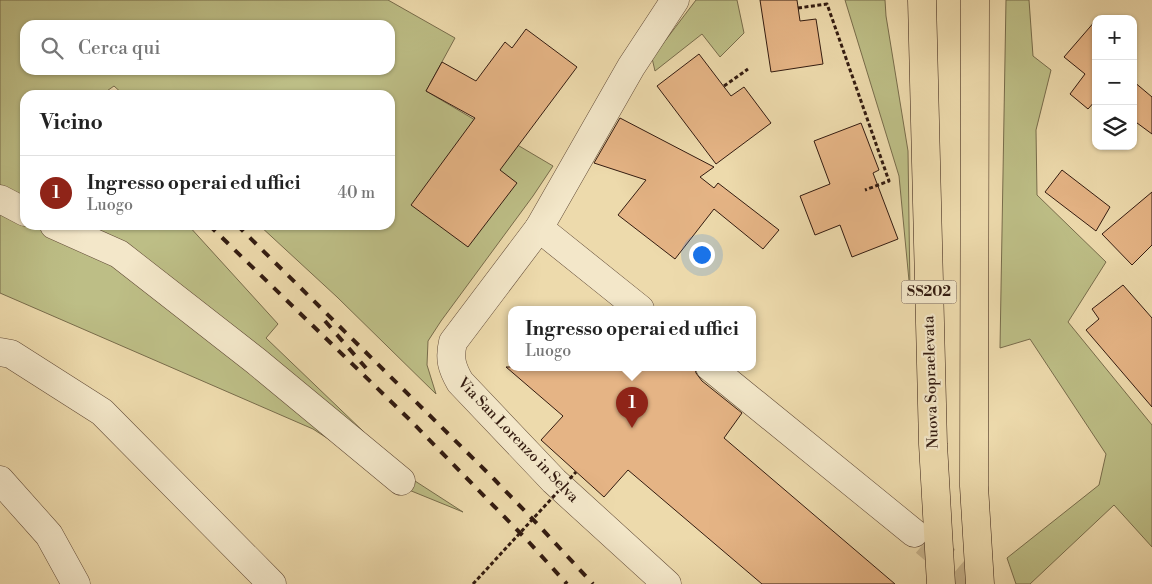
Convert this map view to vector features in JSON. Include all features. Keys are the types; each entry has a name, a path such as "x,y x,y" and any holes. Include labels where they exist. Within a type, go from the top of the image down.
{"highway":[{"name":"Nuova Sopraelevata","path":"922,0 933,444 941,584"},
{"name":"SS202","path":"975,0 974,486 980,584"}],"street":[{"name":"Via San Lorenzo in Selva","path":"667,584 554,482 460,382 453,369 451,353 453,342 539,228 630,67 675,0"},
{"path":"0,200 20,210"},
{"path":"539,228 636,306"},
{"path":"65,230 119,254 256,360 401,481"},
{"path":"0,352 12,354 102,412 272,584"},
{"path":"715,371 914,532"},
{"path":"0,480 49,535 76,584"}],"path":[{"path":"798,8 827,4 889,181 865,190"},
{"path":"724,86 748,69"},
{"path":"472,584 576,472"}],"green space":[{"path":"0,0 388,0 455,38 426,91 553,166 428,341 427,365 436,394 337,297 264,230 395,230 395,90 118,90 114,86 108,90 20,90 20,230 193,230 278,324 266,338 415,481 463,512 404,488 313,429 0,293"},
{"path":"696,0 737,0 744,33 720,57 702,34 655,71 652,58"},
{"path":"845,0 885,0 908,151 910,291 899,176"},
{"path":"1006,0 1029,0 1033,56 1051,70 1036,130 1037,195 1106,262 1068,322 1152,425 1152,547 1114,505 1030,584 1016,584 1007,558 1099,485 1106,454 1030,339 1000,348"}],"building":[{"path":"760,0 797,0 800,21 816,19 823,64 771,72"},
{"path":"1092,25 1092,104 1088,109 1070,94 1085,74 1064,57"},
{"path":"526,29 577,67 500,170 517,183 468,247 411,205 475,118 426,91 442,62 476,81 505,42 512,48"},
{"path":"699,54 731,96 744,87 771,123 716,164 657,86"},
{"path":"1137,84 1152,97 1152,134 1137,123"},
{"path":"620,118 714,167 700,177 714,188 718,183 779,230 763,249 714,209 675,259 618,215 646,180 594,163"},
{"path":"861,123 879,170 873,173 898,239 852,257 840,225 815,235 800,196 830,184 814,141"},
{"path":"1062,170 1110,207 1096,231 1045,192"},
{"path":"1152,192 1152,245 1132,265 1102,234"},
{"path":"1123,285 1152,318 1152,407 1086,330 1099,319 1092,309"},
{"path":"511,371 696,371 702,381 742,413 724,438 895,584 762,584 628,470 604,497 541,440 563,416"}],"tunnel":[{"path":"925,542 974,584"}],"railway":[{"path":"214,230 409,419 527,540 567,584"},
{"path":"242,230 494,479 593,584"},
{"path":"325,321 366,368"}],"place":[{"name":"Ingresso operai ed uffici","path":"632,428"}]}
